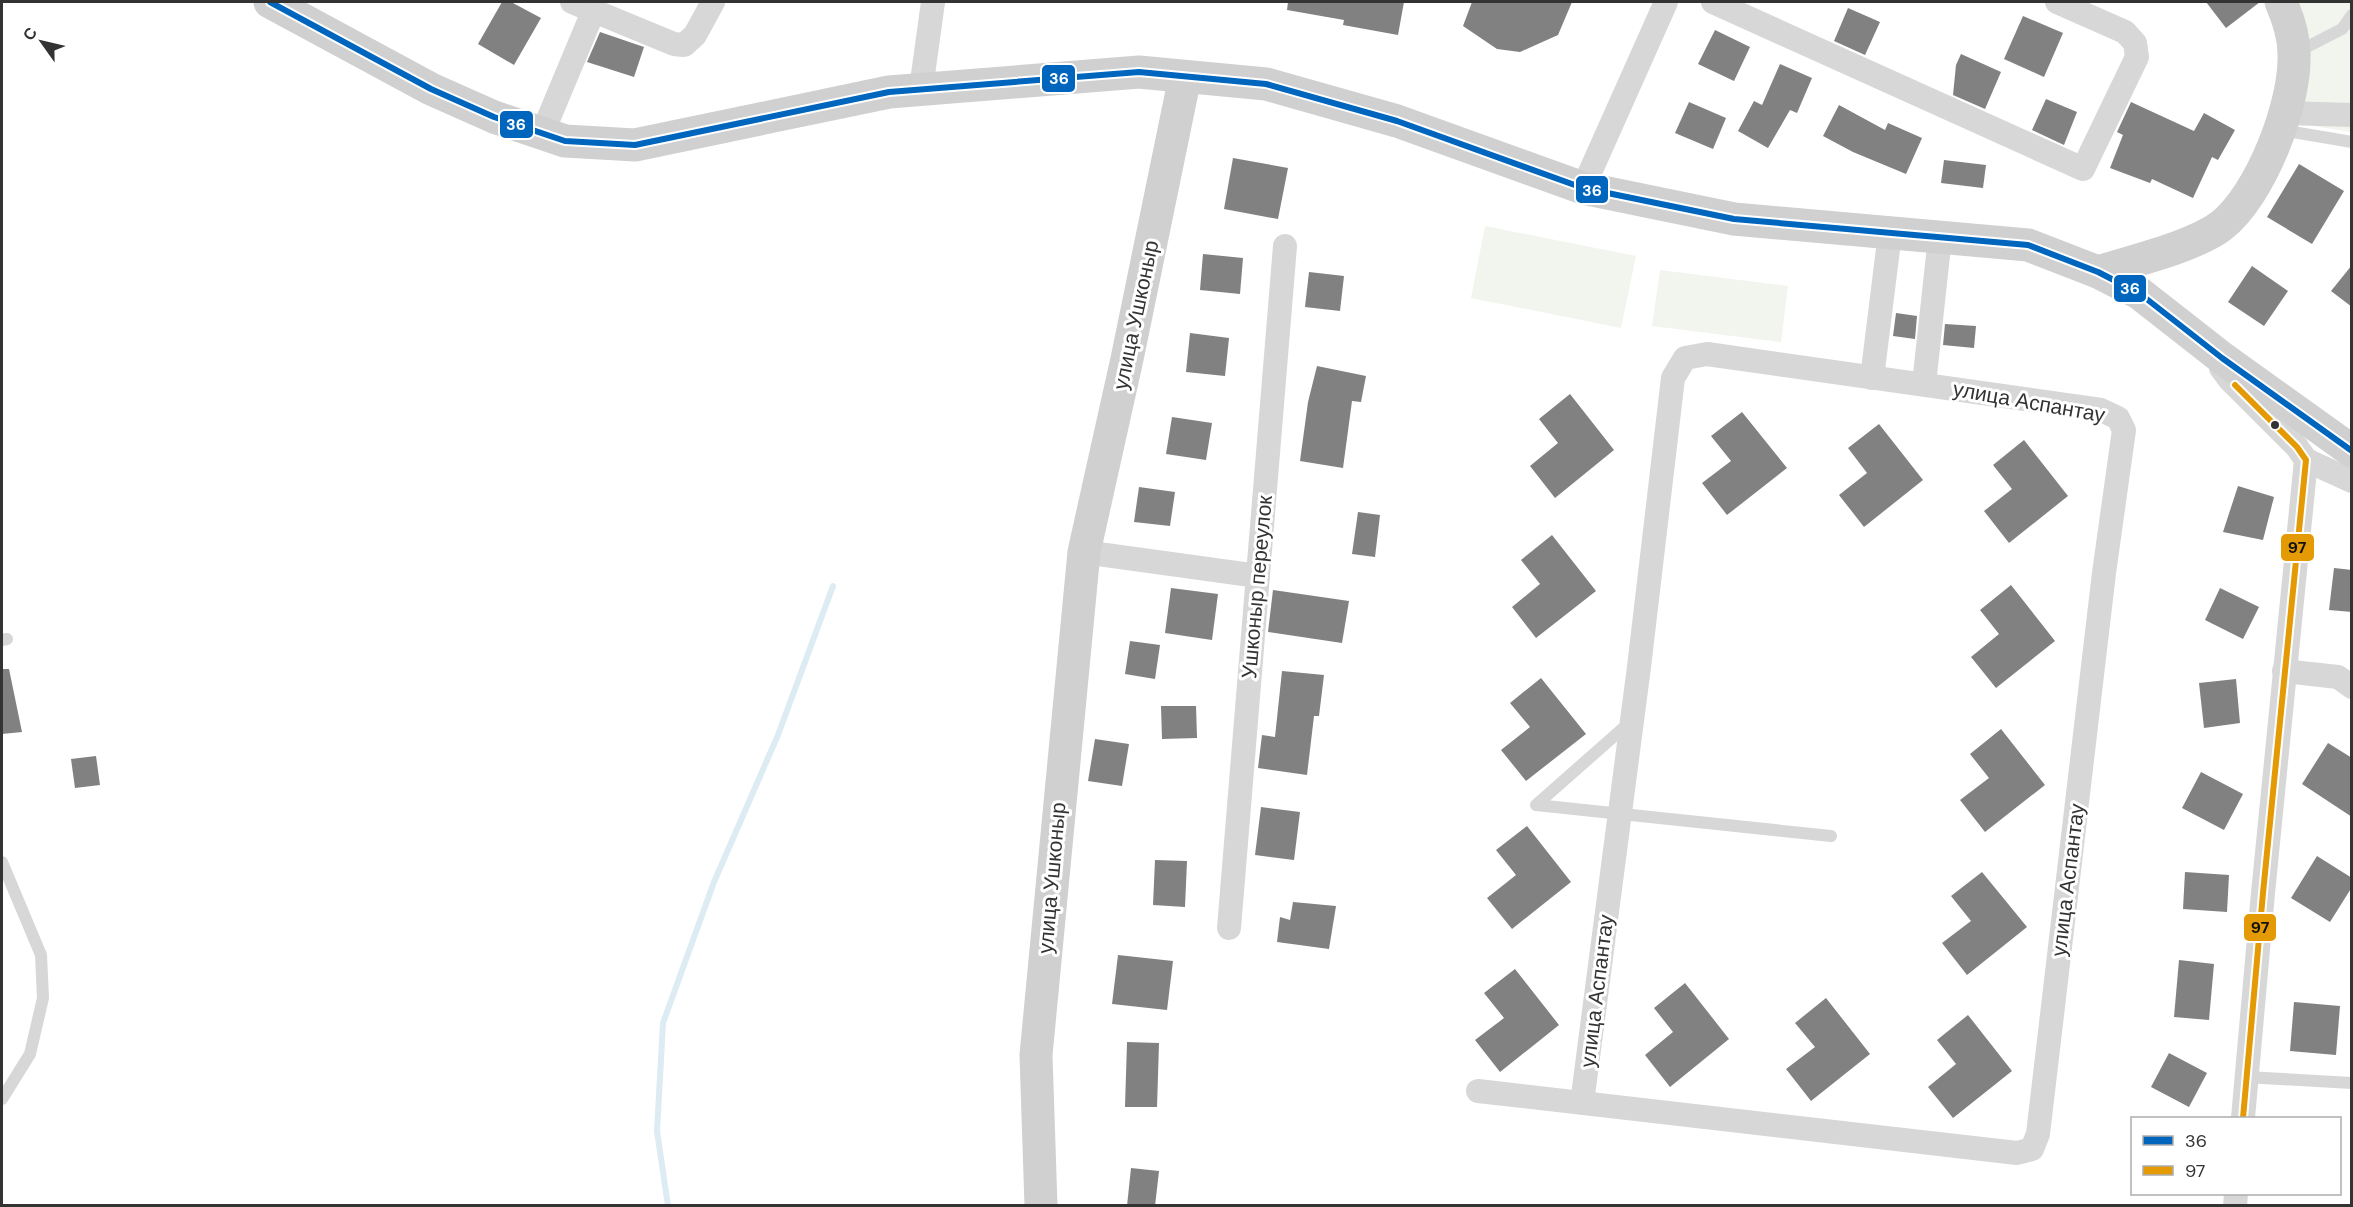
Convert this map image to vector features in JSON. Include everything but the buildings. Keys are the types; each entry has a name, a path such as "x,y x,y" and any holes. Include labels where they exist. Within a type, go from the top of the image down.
{"street":[{"path":"270,2 431,89 494,117 565,141 635,145 889,92 1139,72 1266,84 1386,117 1583,188 1734,219 2028,245 2098,272 2139,293 2202,342 2352,451"},
{"path":"542,134 582,7 674,44 684,45 695,34 713,2"},
{"path":"921,89 933,2"},
{"path":"1583,188 1666,2"},
{"path":"1713,2 2083,170 2137,57 2135,42 2125,32 2057,2"},
{"path":"2098,272 2190,242 2220,226 2244,200 2283,122 2293,80 2294,53 2290,24 2281,2"},
{"name":"улица Ушконыр","path":"1041,1206 1036,1055 1084,552 1130,347 1185,77"},
{"path":"2283,122 2352,115"},
{"path":"1872,378 1890,233"},
{"path":"1924,384 1940,237"},
{"name":"Ушконыр переулок","path":"1229,928 1285,246"},
{"path":"2202,342 2230,380 2297,447 2306,460 2352,481"},
{"name":"улица Аспантау","path":"1478,1091 1582,1103 2017,1153 2032,1149 2038,1134 2104,573 2124,430 2118,418 2101,410 1924,384 1707,354 1685,358 1673,378 1632,721 1582,1103"},
{"path":"2243,1117 2284,671 2306,460"},
{"path":"1084,552 1258,576"},
{"path":"2284,671 2338,677 2352,687"}],"lane":[{"path":"2294,53 2342,29 2352,15"},
{"path":"2283,122 2352,142"},
{"path":"1632,721 1536,805 1831,837"},
{"path":"2,862 41,955 43,998 30,1054 2,1099"},
{"path":"2246,1077 2352,1083"}],"shaded area":[{"path":"2292,2 2351,2 2351,132 2295,123"},
{"path":"1485,226 1636,256 1621,328 1471,298"},
{"path":"1660,270 1788,286 1781,342 1652,326"}],"waterway":[{"path":"668,1206 657,1131 663,1023 714,882 778,735 833,586"}],"transit line":[{"name":"36","path":"270,2 431,89 494,117 565,141 635,145 889,92 1139,72 1266,84 1397,121 1583,188 1734,219 2028,245 2098,272 2139,293 2222,358 2352,451"},
{"name":"97","path":"2235,385 2297,447 2306,460 2243,1117"}]}
